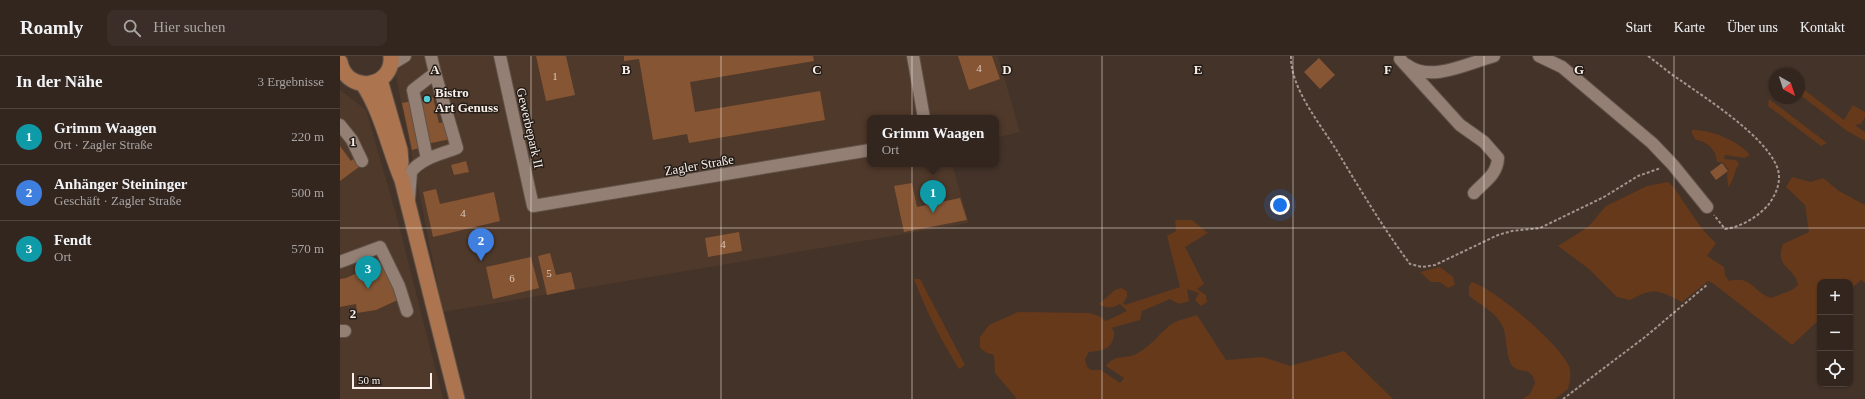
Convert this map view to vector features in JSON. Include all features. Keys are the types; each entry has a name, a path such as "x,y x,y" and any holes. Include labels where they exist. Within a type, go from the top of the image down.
{"main road":[{"path":"341,67 353,81 369,84 380,80 388,71 391,61"},
{"path":"380,80 400,150 402,180"},
{"path":"364,84 372,97 391,154 402,180 457,399"}],"street":[{"path":"391,61 405,56"},
{"path":"408,204 411,172 427,159 457,148 431,56"},
{"name":"Gewerbepark II","path":"500,56 533,206"},
{"path":"913,56 923,115"},
{"path":"1398,58 1412,68 1432,73 1444,72 1494,56"},
{"path":"1539,56 1562,67 1647,138 1673,165 1707,207"},
{"path":"1398,58 1460,124 1484,142 1498,158 1495,172 1488,181 1474,193"},
{"path":"427,159 413,90 435,73"},
{"path":"340,125 352,140 362,161"},
{"name":"Zagler Straße","path":"533,206 867,150"},
{"path":"340,262 380,247 399,286 407,311"}],"path":[{"path":"1291,56 1292,68 1299,88 1310,108 1377,217 1410,264 1416,267 1435,265 1498,234 1522,229 1540,228 1604,197 1638,176 1673,165"},
{"path":"1648,56 1726,113 1762,146 1778,168 1780,176 1778,187 1773,199 1752,219 1735,228 1725,229 1707,207"},
{"path":"1563,399 1645,337 1708,284"}],"shaded area":[{"path":"392,56 998,56 1020,132 999,137 999,115 867,115 867,167 953,167 969,223 443,312"},
{"path":"340,90 366,110 396,214 443,399 340,399"},
{"path":"1805,91 1844,120 1853,105 1865,112 1865,117 1861,124 1857,124 1856,126 1865,132 1865,141 1847,131 1805,99"},
{"path":"1769,99 1769,104 1776,104 1827,143 1821,146 1768,106"},
{"path":"1692,130 1700,130 1716,134 1731,140 1750,155 1745,158 1725,155 1724,159 1736,160 1739,164 1732,182 1728,187 1727,173 1729,170 1722,162 1717,162 1717,158 1711,147 1704,142 1696,140 1692,134"},
{"path":"1792,177 1811,182 1823,178 1839,191 1865,205 1865,283 1861,280 1853,287 1853,279 1817,279 1817,322 1792,345 1714,284 1708,281 1682,302 1656,292 1645,293 1630,300 1617,297 1589,269 1558,246 1588,227 1606,206 1647,186 1668,182 1676,190 1703,230 1716,243 1707,256 1724,267 1725,275 1729,281 1743,280 1771,298 1792,290 1798,285 1794,275 1783,263 1781,252 1783,244 1809,232 1805,205 1786,187"},
{"path":"1175,220 1192,220 1208,233 1185,247 1204,284 1197,289 1206,295 1207,302 1201,306 1195,300 1199,293 1187,289 1189,301 1179,304 1170,299 1142,311 1140,320 1111,328 1114,331 1114,337 1110,345 1099,351 1089,352 1085,359 1087,367 1091,370 1101,370 1120,383 1124,378 1106,366 1113,359 1128,357 1136,354 1149,345 1172,324 1197,315 1226,360 1263,357 1290,366 1344,351 1393,399 1017,399 995,373 994,355 987,353 980,348 980,337 989,325 1018,312 1089,313 1099,316 1106,321 1127,311 1120,304 1104,307 1099,304 1115,290 1121,288 1127,291 1127,297 1123,303 1125,305 1180,287 1167,236 1176,231"},
{"path":"1440,267 1453,277 1455,285 1448,288 1440,282 1431,282 1420,272"},
{"path":"914,279 920,279 965,365 959,369 934,325"},
{"path":"1472,282 1483,287 1510,305 1539,330 1561,354 1570,370 1568,389 1555,399 1523,399 1530,394 1535,383 1533,377 1531,374 1517,369 1511,364 1502,324 1490,311 1469,296 1469,286"}],"building":[{"path":"536,56 566,56 575,95 546,101"},
{"path":"624,56 813,56 814,61 690,82 695,112 820,91 825,120 689,143 687,134 653,140 639,59 624,61"},
{"path":"958,56 992,56 1000,79 969,90"},
{"path":"1319,58 1335,75 1320,89 1304,72"},
{"path":"433,97 439,123 447,122 451,139 431,143 431,145 412,150 402,103"},
{"path":"340,146 351,161 353,159 359,167 340,181"},
{"path":"466,161 469,172 454,175 451,165"},
{"path":"1722,163 1728,171 1716,180 1710,172"},
{"path":"912,183 917,207 960,198 967,220 904,232 894,186"},
{"path":"436,189 440,204 494,192 500,221 433,237 423,192"},
{"path":"739,232 742,251 708,257 705,238"},
{"path":"550,253 556,275 571,272 575,289 547,295 538,256"},
{"path":"531,257 539,288 493,299 486,267"},
{"path":"384,261 400,299 376,310 357,313 356,304 340,307 340,279 346,278"}],"place":[{"name":"Bistro Art Genuss","path":"427,99"},
{"name":"Grimm Waagen","path":"933,213"},
{"name":"Anhänger Steininger","path":"481,261"},
{"name":"Fendt","path":"368,289"}]}
